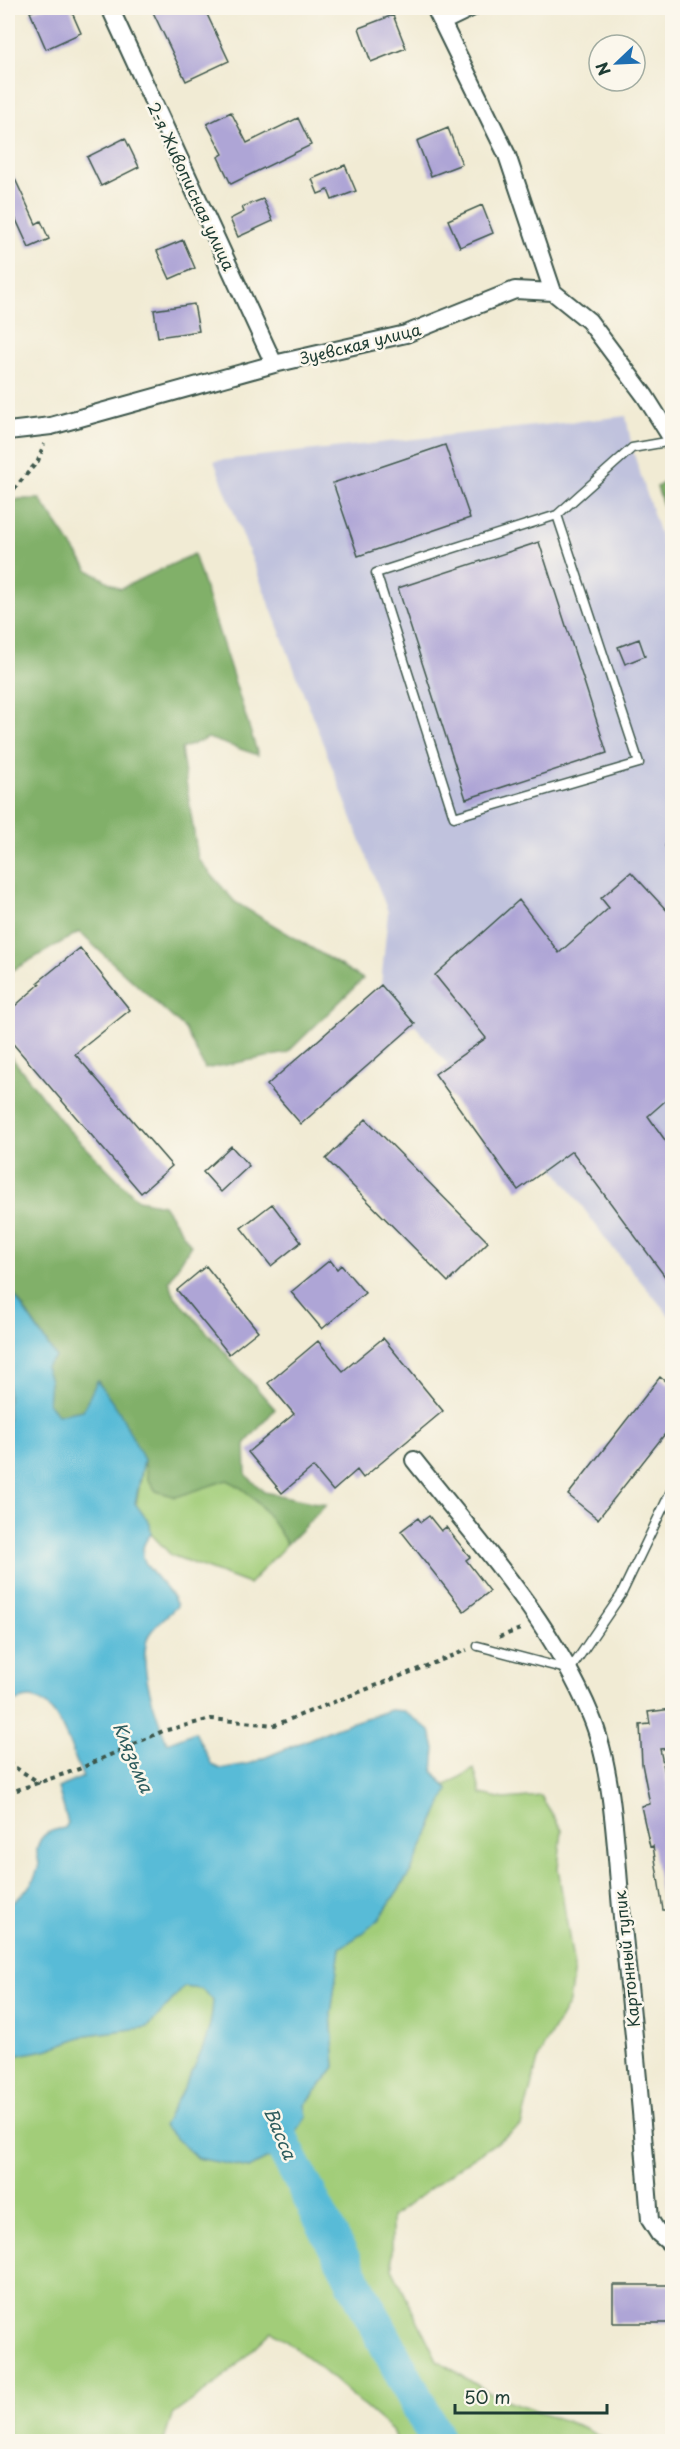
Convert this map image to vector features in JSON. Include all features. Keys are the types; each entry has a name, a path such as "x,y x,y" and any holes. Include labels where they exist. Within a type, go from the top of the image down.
{"street":[{"name":"2-я Живописная улица","path":"110,8 274,364"},
{"path":"471,8 439,15 507,155 553,292 589,321 645,396 672,440"},
{"name":"Зуевская улица","path":"8,431 51,426 274,364 406,334 515,290 553,292"},
{"name":"Картонный тупик","path":"414,1460 540,1621 570,1670 592,1718 607,1776 634,2034 650,2220 659,2234 672,2245"}],"lane":[{"path":"557,515 639,763 454,817 376,573 557,515 632,448 672,440"},
{"path":"478,1646 570,1670 621,1595 672,1489"}],"path":[{"path":"8,496 38,461 51,426"},
{"path":"8,1793 79,1769 163,1731 211,1719 275,1725 540,1621"},
{"path":"8,1763 40,1783"}],"shaded area":[{"path":"626,416 632,448 672,572 672,1319 608,1242 469,1051 448,1065 381,985 388,912 214,461"}],"green space":[{"path":"672,479 672,532 657,487"},
{"path":"19,499 40,499 88,570 120,589 194,554 258,755 208,738 181,749 198,859 235,902 363,979 287,1053 205,1069 185,1029 79,932 8,973 8,504"},
{"path":"8,1053 67,1128 138,1200 163,1205 191,1245 169,1281 174,1295 275,1409 245,1444 246,1475 264,1492 326,1505 287,1544 254,1499 227,1480 176,1497 156,1491 148,1479 144,1460 98,1381 83,1410 58,1415 48,1403 50,1380 45,1367 56,1357 8,1285"},
{"path":"144,1460 148,1479 205,1485 227,1480 242,1486 270,1517 287,1544 249,1584 171,1555 151,1534 150,1524 136,1505"},
{"path":"474,1769 481,1794 504,1799 541,1796 562,1830 558,1868 574,1968 569,2002 539,2056 521,2126 462,2165 392,2217 392,2268 437,2360 493,2395 585,2428 610,2441 396,2441 392,2430 311,2360 272,2331 222,2379 172,2415 164,2441 8,2442 8,2057 49,2049 86,2035 148,2027 184,1987 201,1989 213,2000 212,2019 205,2046 197,2158 249,2168 285,2149 305,2105 335,2067 331,2014 340,1948 379,1919 411,1871 436,1817 444,1786"}],"water":[{"name":"Клязьма","path":"8,1286 56,1357 45,1367 50,1380 48,1403 58,1415 83,1410 97,1381 120,1413 144,1460 135,1503 150,1524 151,1534 144,1544 145,1563 166,1588 177,1606 153,1629 145,1649 150,1691 167,1743 195,1732 212,1765 220,1769 252,1763 338,1727 390,1710 404,1711 430,1731 435,1748 433,1771 448,1790 411,1871 379,1919 340,1948 331,2014 335,2067 305,2105 307,2116 285,2149 249,2168 197,2158 163,2126 195,2065 208,2033 213,2000 201,1989 184,1987 148,2027 86,2035 49,2049 8,2057 8,1905 32,1883 39,1864 38,1844 43,1836 51,1831 65,1828 68,1823 58,1788 83,1777 64,1730 49,1708 40,1701 30,1698 8,1702"}],"building":[{"path":"40,8 70,8 81,33 46,49 30,12"},
{"path":"151,8 204,8 229,61 186,81"},
{"path":"393,15 406,48 371,62 359,28"},
{"path":"231,112 247,143 298,118 311,145 231,184 218,157 223,154 207,124"},
{"path":"448,128 462,164 431,176 417,141"},
{"path":"125,138 139,167 101,186 87,157"},
{"path":"8,164 36,224 41,221 49,239 29,248 8,202"},
{"path":"345,165 356,191 332,200 328,190 318,194 312,179"},
{"path":"263,199 273,221 238,237 230,219 244,212 242,207"},
{"path":"482,205 493,233 460,247 448,220"},
{"path":"183,240 195,268 170,279 157,251"},
{"path":"194,304 199,331 158,337 154,310"},
{"path":"445,445 470,518 358,556 333,483"},
{"path":"539,542 607,753 466,799 398,588"},
{"path":"639,639 645,656 625,664 618,647"},
{"path":"631,872 672,916 672,1095 648,1116 672,1150 672,1286 572,1151 518,1190 435,1074 486,1038 435,975 519,900 559,953 609,908 601,898"},
{"path":"80,948 130,1010 75,1054 172,1166 141,1193 8,1038 8,1012 40,984 38,982"},
{"path":"381,985 415,1024 301,1124 267,1085"},
{"path":"366,1119 488,1242 448,1282 326,1159"},
{"path":"231,1146 249,1166 221,1192 203,1172"},
{"path":"272,1204 301,1242 271,1266 241,1228"},
{"path":"330,1260 337,1269 341,1265 365,1293 322,1329 291,1292"},
{"path":"206,1266 258,1331 229,1354 177,1290"},
{"path":"383,1338 443,1411 363,1478 357,1470 333,1491 313,1467 282,1493 248,1452 294,1414 268,1383 318,1341 343,1371"},
{"path":"660,1377 672,1387 672,1425 598,1519 568,1495"},
{"path":"429,1516 441,1531 446,1527 470,1557 466,1560 490,1591 464,1611 401,1531 418,1518 421,1522"},
{"path":"672,1709 672,1748 660,1749 672,1807 672,1910 663,1910 653,1846 650,1847 641,1806 650,1804 642,1764 640,1725 650,1724 648,1712"},
{"path":"613,2285 672,2285 672,2323 613,2323"}],"waterway":[{"name":"Васса","path":"267,2102 285,2149 438,2442"}]}
